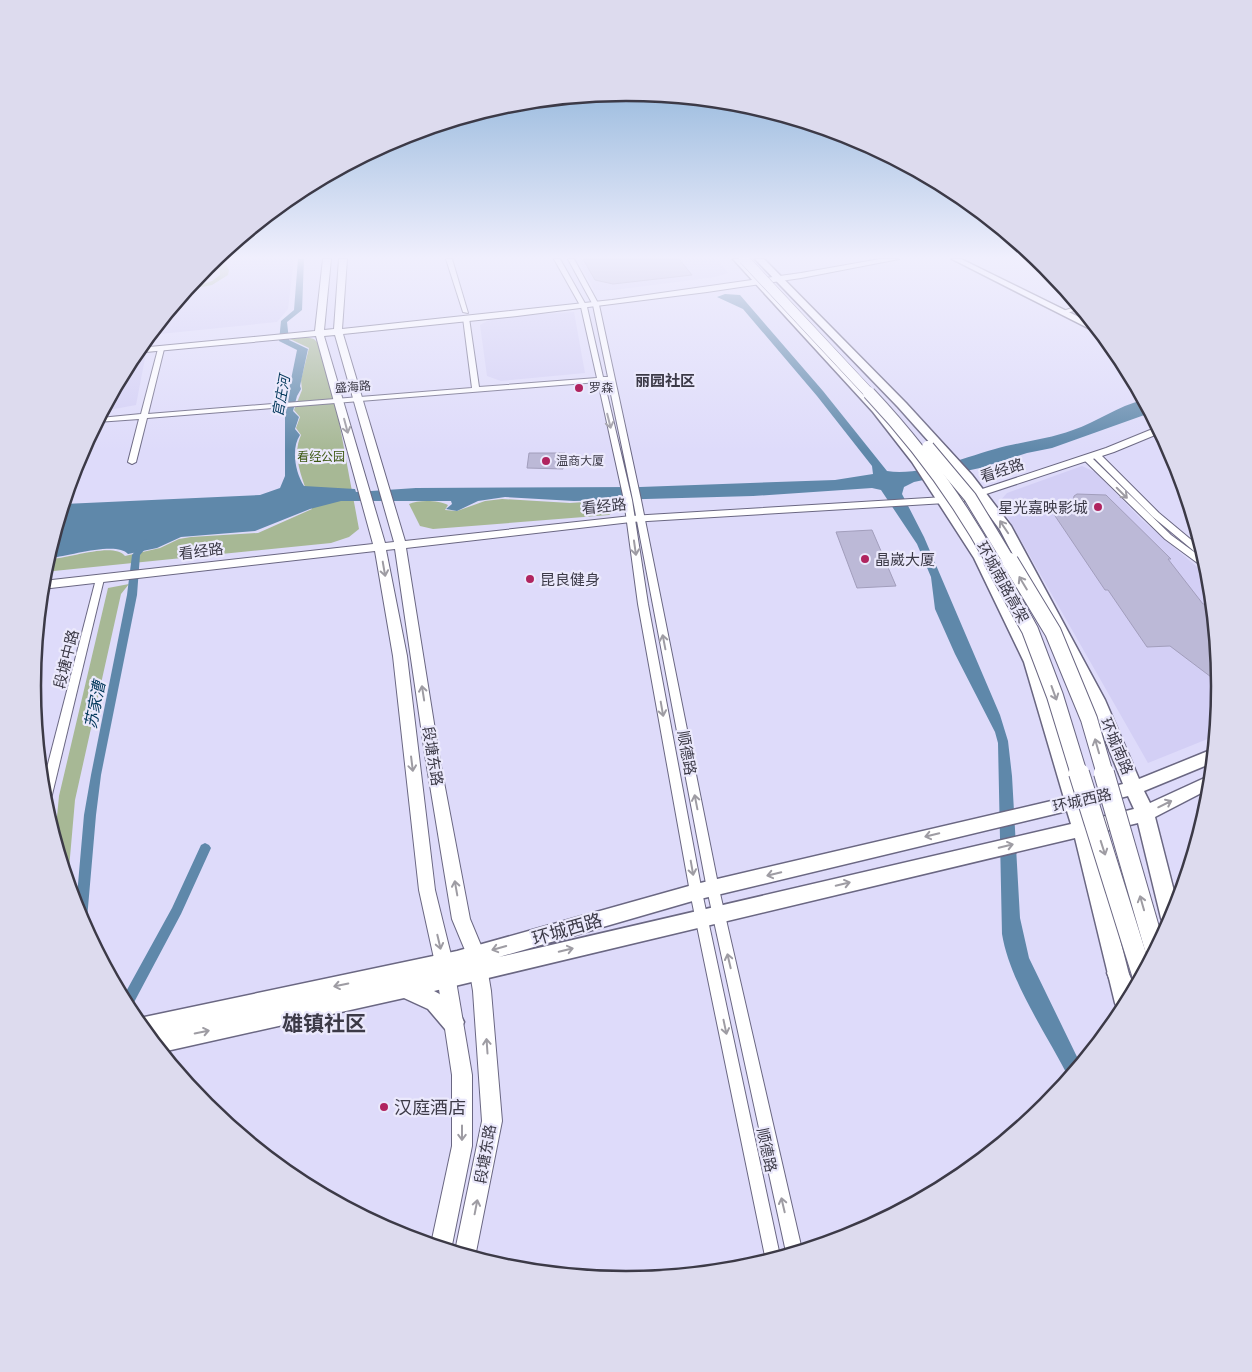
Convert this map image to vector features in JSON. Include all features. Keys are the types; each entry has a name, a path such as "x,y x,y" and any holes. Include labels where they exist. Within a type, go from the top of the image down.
{"main road":[{"name":"段塘东路","path":"321,323 320,329 367,505 380,546 400,656 427,890 446,971 462,1074 462,1146 443,1242"},
{"name":"段塘东路","path":"338,323 356,398 400,544 433,761 461,919 477,963 492,1121 466,1248"},
{"path":"148,350 257,336 292,328 320,329 387,323"},
{"path":"795,323 877,410 917,460 981,558 1032,662 1082,828 1123,993"},
{"name":"环城南路高架","path":"804,323 898,424 970,521 1030,630 1056,696 1139,965"},
{"name":"环城南路高架","path":"813,323 902,417 970,497 1053,632 1089,719 1152,940"},
{"name":"环城南路","path":"820,323 902,405 968,478 1006,529 1037,584 1097,700 1145,814 1168,904"},
{"path":"153,342 307,334 320,329"},
{"name":"看经路","path":"50,584 636,519 903,504 941,496 980,494 1092,457 1153,433"},
{"name":"环城西路","path":"477,963 704,891 1134,788 1206,758"},
{"name":"环城西路","path":"154,1031 710,915 1145,814 1202,785"},
{"name":"环城西路","path":"154,1031 406,988 446,971"},
{"path":"1118,973 1125,990"},
{"path":"406,988 436,1002 453,1022"}],"street":[{"path":"467,323 476,389"},
{"name":"顺德路","path":"586,323 624,484 633,500"},
{"name":"顺德路","path":"599,323 634,484 633,500 636,519 772,1252"},
{"path":"132,462 142,416 161,349"},
{"name":"盛海路","path":"106,419 610,378"},
{"path":"1092,457 1196,556"},
{"name":"顺德路","path":"636,519 643,604 704,891 793,1246"},
{"path":"1185,546 1193,543"},
{"path":"1185,546 1195,550"},
{"name":"段塘中路","path":"49,782 100,579"}],"shaded area":[{"path":"168,323 267,323 159,334"},
{"path":"483,323 576,323 585,373 501,381 487,376 480,325"},
{"path":"146,353 136,405 112,409 120,394"},
{"path":"1082,466 1095,472 1142,520 1199,568 1206,610 1211,686 1208,739 1148,763 999,502 1007,493"}],"green space":[{"name":"看经公园","path":"306,337 314,339 318,343 336,405 359,529 349,537 331,543 52,571 55,559 110,550 125,556 160,548 179,539 258,533 312,509 298,462 298,444 301,435 296,428 300,417 294,410 302,390 301,380 309,348 290,339"},
{"path":"502,499 570,503 615,500 618,507 609,515 433,529 420,526 409,504 434,501 448,505 445,510 457,511 485,501"},
{"path":"129,584 121,594 75,800 69,865 57,819 59,796 108,588"}],"water":[{"path":"281,323 287,323 289,340 308,349 300,386 301,389 293,411 299,417 295,429 300,435 297,440 295,453 296,467 304,486 355,489 356,492 416,488 640,487 835,480 873,474 872,466 817,396 755,323 764,323 823,391 887,471 916,471 931,468 1006,446 1056,435 1082,427 1136,402 1144,415 1052,448 1027,453 980,468 914,482 904,487 902,494 924,537 1000,715 1008,741 1012,776 1020,918 1029,958 1077,1058 1066,1072 1021,989 1006,952 1002,934 998,743 995,732 955,654 935,609 931,577 917,544 881,490 872,488 753,496 574,501 505,497 478,501 457,511 446,509 452,504 451,501 341,501 310,509 255,531 181,537 157,548 128,554 122,550 104,549 56,557 70,504 260,495 280,488 285,476 285,409 297,350 279,341"}],"building":[{"name":"温商大厦","path":"529,453 565,453 563,469 527,468"},
{"path":"1077,494 1106,495 1171,559 1168,559 1205,604 1211,677 1170,646 1147,647 1108,590 1105,590 1047,504 1073,502 1074,496"},
{"name":"晶崴大厦","path":"872,530 896,586 857,588 836,532"}],"waterway":[{"name":"苏家漕","path":"83,901 90,815 96,775 132,595 136,555 147,542"},
{"name":"苏家漕","path":"131,996 177,910 205,848"}],"place":[{"name":"罗森","path":"579,388"},
{"name":"温商大厦","path":"546,461"},
{"name":"星光嘉映影城","path":"1098,507"},
{"name":"晶崴大厦","path":"865,559"},
{"name":"昆良健身","path":"530,579"},
{"name":"汉庭酒店","path":"384,1107"}],"district":[{"name":"丽园社区","path":"665,380"},
{"name":"雄镇社区","path":"324,1023"}],"water label":[{"name":"官庄河","path":"281,396"}]}
